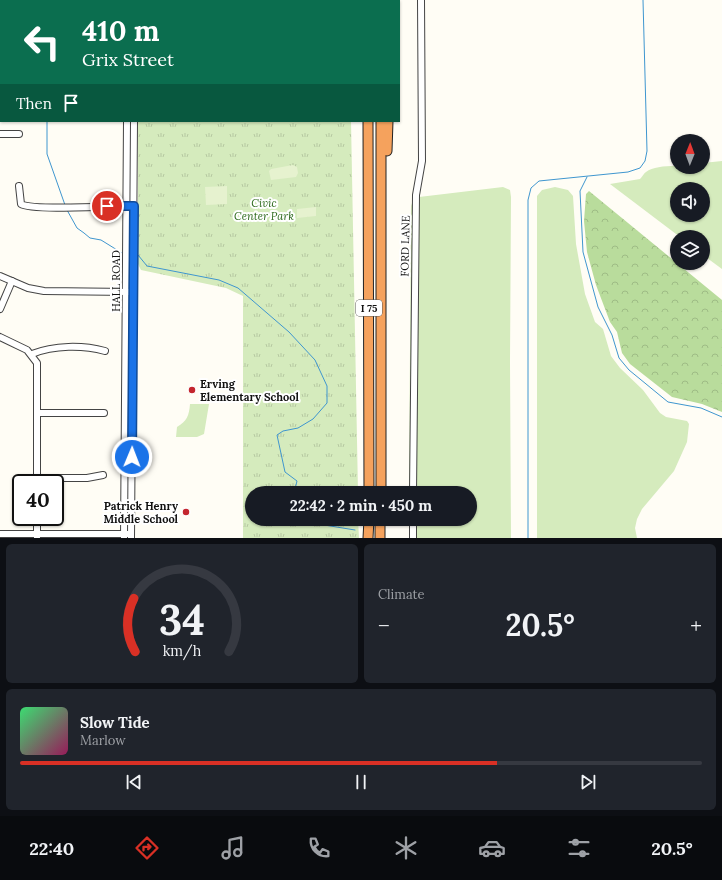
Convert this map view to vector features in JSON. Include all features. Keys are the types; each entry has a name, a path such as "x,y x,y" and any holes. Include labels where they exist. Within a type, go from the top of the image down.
{"highway":[{"name":"I 75","path":"368,122 369,486"},
{"name":"I 75","path":"381,122 381,486"},
{"path":"381,206 384,197 388,122"},
{"path":"368,538 369,526"},
{"path":"380,526 380,538"}],"street":[{"name":"FORD LANE","path":"413,486 416,195 422,161 421,0"},
{"name":"HALL ROAD","path":"124,536 127,122"},
{"name":"HALL ROAD","path":"131,536 134,122"},
{"path":"0,134 19,134"},
{"path":"20,186 21,204 24,206 52,208 84,206 134,206"},
{"path":"0,276 28,288 44,291 133,292"},
{"path":"0,309 12,281"},
{"path":"0,337 23,347 32,354 38,368 37,474"},
{"path":"32,354 53,348 92,349 105,351"},
{"path":"38,413 104,413"},
{"path":"125,442 132,442"},
{"path":"64,479 87,478 103,475"},
{"path":"413,526 413,538"},
{"path":"0,534 37,536 131,536"}],"green space":[{"name":"Civic Center Park","path":"138,122 351,122 358,486 245,486 245,526 358,526 359,538 243,538 243,296 226,288 141,270 138,264"},
{"path":"722,161 722,269 710,260 710,230 671,230 610,184 640,179 644,173 651,169 670,166 670,174 710,174 710,162"},
{"path":"293,165 297,167 298,173 296,177 271,180 269,171 271,169"},
{"path":"227,186 227,204 206,205 205,187"},
{"path":"503,187 510,190 511,538 410,538 410,526 477,526 477,486 409,486 411,206 413,200 419,197"},
{"path":"555,187 568,190 573,196 576,244 585,294 595,322 603,329 611,356 620,368 643,390 660,413 666,417 687,421 689,424 687,442 674,471 642,509 637,519 635,528 637,538 537,538 537,196 542,190"},
{"path":"589,191 670,257 670,270 685,270 722,300 722,412 702,404 672,397 630,364 622,353 617,332 610,322 596,285 587,252 584,221 586,194"},
{"path":"316,207 316,216 297,218 297,209"},
{"path":"190,404 209,404 204,434 197,437 176,437 177,427 187,418"}],"waterway":[{"path":"528,538 528,200 531,188 539,181 628,172 640,168 645,161 647,151 643,0"},
{"path":"47,122 47,154 65,205"},
{"path":"587,177 580,191 583,252 598,307 612,335 619,358 629,370 668,402 701,408 722,417"},
{"path":"67,210 77,228 90,238 101,240 122,253"},
{"path":"138,255 147,266 219,280 238,288 289,332 315,360 327,386 327,403 313,419 298,428 283,431 277,435 285,472 297,481 296,486"},
{"path":"330,526 355,530"}],"place":[{"name":"Erving Elementary School","path":"192,390"},
{"name":"Patrick Henry Middle School","path":"186,512"}],"route":[{"path":"107,206 134,206 132,457"}]}
